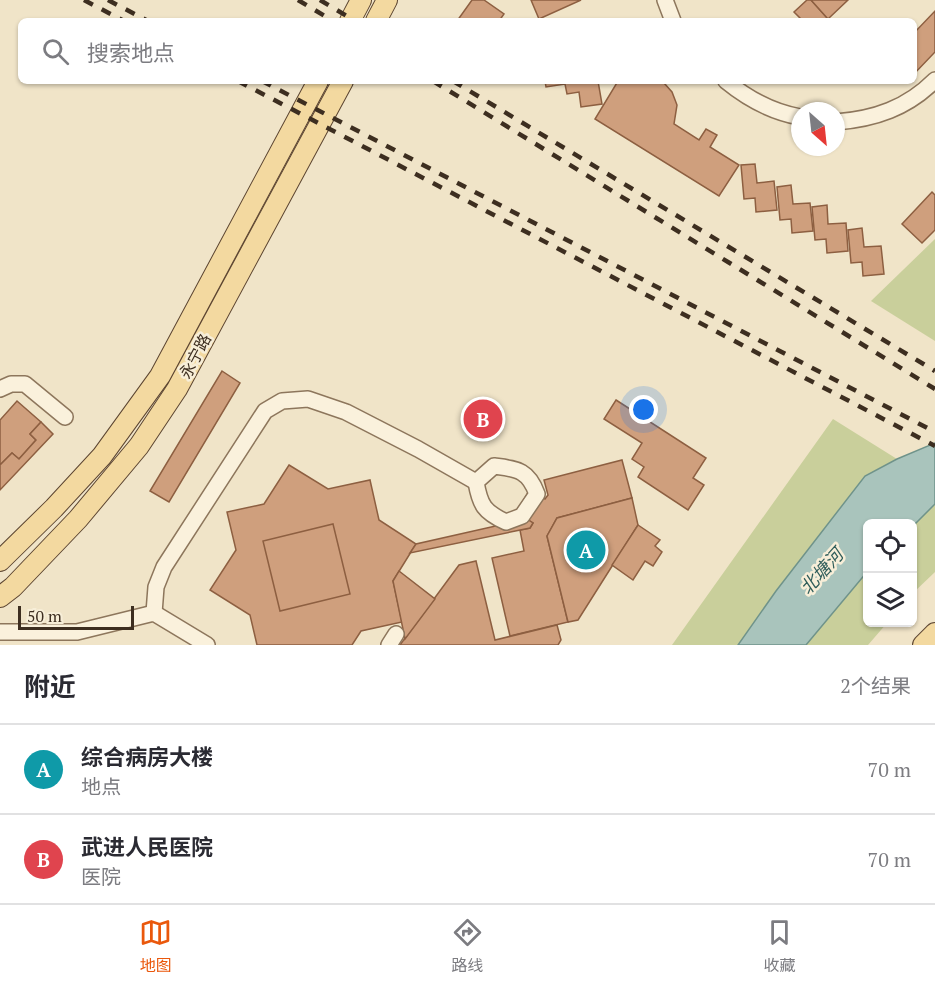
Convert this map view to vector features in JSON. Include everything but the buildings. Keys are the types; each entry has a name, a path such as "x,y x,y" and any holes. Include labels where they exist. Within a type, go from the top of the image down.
{"main road":[{"path":"352,18 362,0"},
{"path":"378,18 387,0"},
{"name":"永宁路","path":"0,561 54,508 102,456 160,376 316,84"},
{"name":"永宁路","path":"0,597 13,587 78,519 139,446 177,389 342,84"},
{"path":"924,645 935,633"}],"lane":[{"path":"665,0 672,18"},
{"path":"845,120 887,113 921,94 935,80"},
{"path":"730,84 748,98 791,116"},
{"path":"0,389 11,384 25,384 65,417"},
{"path":"154,613 156,587 164,567 265,411 282,401 308,399 346,412 476,482"},
{"path":"0,632 77,632 154,613 207,645"}],"green space":[{"path":"935,239 935,341 871,301"},
{"path":"833,419 897,459 865,476 776,591 738,645 672,645"},
{"path":"935,504 935,572 917,589 917,573 917,521"},
{"path":"863,577 863,627 884,627 868,645 806,645"}],"water":[{"name":"北塘河","path":"935,443 935,504 917,522 917,519 863,519 863,577 806,645 738,645 776,591 865,476"}],"railway":[{"path":"84,0 118,18"},
{"path":"108,0 142,18"},
{"path":"298,0 328,18"},
{"path":"320,0 350,18"},
{"path":"244,84 935,446"},
{"path":"268,84 935,432"},
{"path":"438,84 935,389"},
{"path":"458,84 935,371"}],"place":[{"name":"武进人民医院","path":"483,419"},
{"name":"综合病房大楼","path":"586,550"}]}
